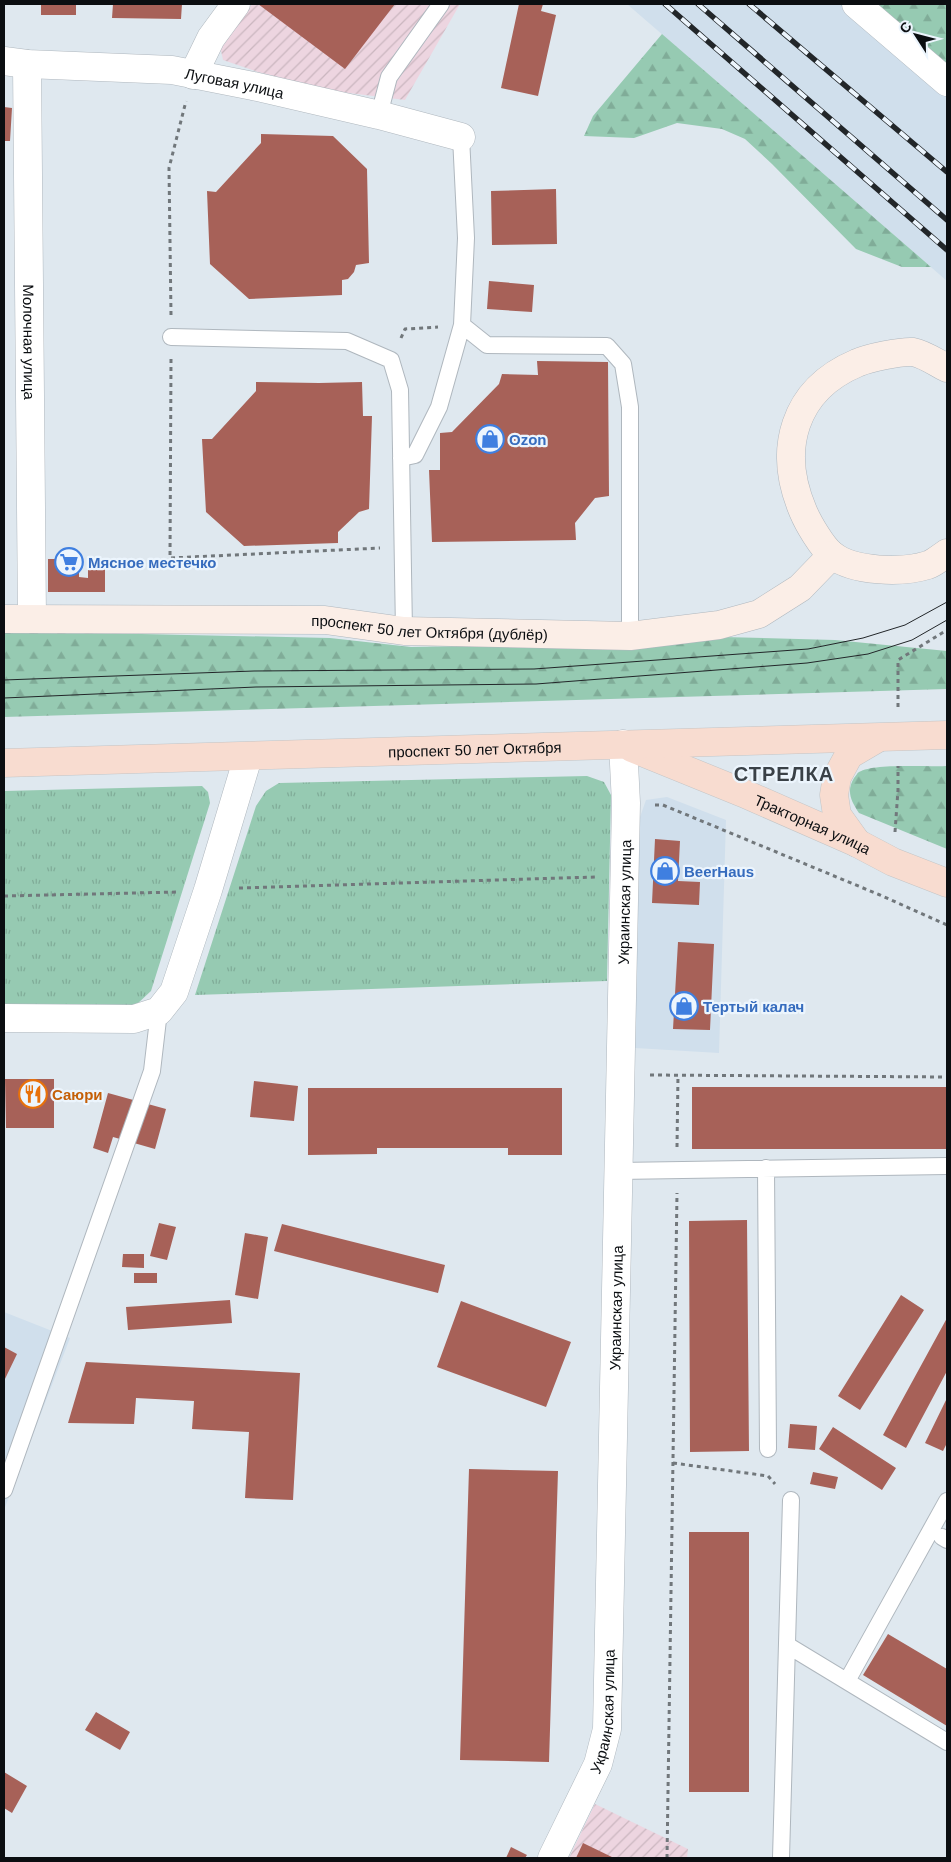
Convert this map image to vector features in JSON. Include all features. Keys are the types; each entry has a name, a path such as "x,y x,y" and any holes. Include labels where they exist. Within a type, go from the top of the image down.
{"main road":[{"name":"проспект 50 лет Октября","path":"4,763 947,735"},
{"path":"857,843 837,815 834,795 837,777 849,755 888,737"},
{"name":"Тракторная улица","path":"623,744 743,793 857,843 893,862 947,883"}],"street":[{"path":"193,75 212,38 236,4"},
{"path":"856,4 947,82"},
{"name":"Луговая улица","path":"15,62 172,70 253,86 379,115 462,137"},
{"name":"Молочная улица","path":"15,62 32,618"},
{"path":"947,368 913,352 869,358 845,368 824,383 803,407 792,435 791,461 795,491 809,525 832,555 853,565 886,571 928,565 947,554"},
{"name":"проспект 50 лет Октября (дублёр)","path":"4,618 325,620 404,631 630,636 719,625 759,614 800,588 832,555"},
{"name":"Украинская улица","path":"552,1858 598,1764 607,1729 626,803 623,744"},
{"path":"4,1018 134,1019 159,1011 174,992 208,890 248,757"}],"lane":[{"path":"379,115 390,77 441,4"},
{"path":"401,458 415,455 439,407 462,325 466,238 462,137"},
{"path":"462,325 487,345 607,346 623,364 630,407 630,636"},
{"path":"171,337 347,342 390,360 400,390 404,631"},
{"path":"4,1490 152,1071 159,1011"},
{"path":"618,1171 947,1166"},
{"path":"766,1168 768,1449"},
{"path":"781,1858 791,1500"},
{"path":"847,1681 947,1501"},
{"path":"788,1645 947,1742"}],"path":[{"path":"193,75 169,168 171,337 170,558 403,547"},
{"path":"390,360 405,329 462,325"},
{"path":"898,790 888,737 898,660 947,630"},
{"path":"626,803 663,805 880,895 947,925"},
{"path":"4,896 600,877"},
{"path":"621,1075 947,1077"},
{"path":"667,1858 678,1075"},
{"path":"673,1463 768,1476 791,1500"}],"shaded area":[{"path":"252,4 460,4 405,100 333,91 258,72 223,60 220,46"},
{"path":"627,4 840,4 947,95 947,281"},
{"path":"667,797 726,820 719,1053 635,1048 640,817 646,800"},
{"path":"4,1312 70,1338 4,1510"},
{"path":"595,1804 688,1849 687,1858 569,1858"}],"green space":[{"path":"840,4 947,4 947,95"},
{"path":"662,34 931,267 902,267 856,249 745,139 722,129 677,123 634,138 584,136 593,116"},
{"path":"4,631 330,638 411,647 651,643 723,637 835,640 947,651 947,689 4,717"},
{"path":"888,766 947,766 947,849 859,813 852,800 850,787 854,778 858,772 866,769"},
{"path":"587,776 604,782 611,795 607,981 195,995 256,806 266,791 279,783"},
{"path":"202,786 208,792 210,803 151,991 136,1005 4,1004 4,791"}],"building":[{"path":"41,4 76,4 76,15 41,15"},
{"path":"113,4 182,4 181,19 112,18"},
{"path":"258,4 395,4 345,69"},
{"path":"519,4 543,4 541,11 556,15 538,96 501,88"},
{"path":"4,107 12,108 10,141 4,141"},
{"path":"261,134 333,136 367,169 369,263 356,265 354,272 348,279 342,280 342,295 249,299 210,264 207,191 216,192 261,143"},
{"path":"556,189 557,244 492,245 491,191"},
{"path":"489,281 534,285 532,312 487,309"},
{"path":"537,361 608,362 609,496 595,498 575,523 576,540 432,542 429,470 440,470 440,433 452,432 499,384 502,374 538,375"},
{"path":"256,382 362,382 363,416 372,416 369,509 359,512 338,532 338,543 244,546 206,512 202,439 212,439 256,391"},
{"path":"48,559 79,559 79,577 88,578 88,561 105,561 105,592 48,592"},
{"path":"655,839 680,841 678,881 700,882 699,905 652,903"},
{"path":"678,942 714,944 710,1030 673,1029"},
{"path":"5,1079 54,1079 54,1128 6,1128"},
{"path":"254,1081 298,1086 294,1121 250,1117"},
{"path":"692,1087 947,1087 947,1149 692,1149"},
{"path":"308,1088 562,1088 562,1155 508,1155 508,1148 377,1148 377,1154 308,1155"},
{"path":"108,1093 166,1109 155,1149 113,1137 108,1153 93,1148"},
{"path":"747,1220 749,1451 690,1452 689,1221"},
{"path":"159,1223 176,1227 167,1260 150,1256"},
{"path":"282,1224 445,1265 438,1293 274,1251"},
{"path":"245,1233 268,1237 258,1299 235,1295"},
{"path":"123,1254 144,1254 144,1268 122,1267"},
{"path":"134,1273 157,1273 157,1283 134,1283"},
{"path":"901,1295 924,1310 860,1410 838,1396"},
{"path":"230,1300 232,1323 128,1330 126,1307"},
{"path":"461,1301 571,1342 546,1407 437,1367"},
{"path":"947,1318 947,1371 906,1448 883,1435"},
{"path":"4,1347 17,1354 4,1381"},
{"path":"86,1362 300,1373 293,1500 245,1498 249,1432 192,1429 194,1401 136,1398 134,1424 68,1423"},
{"path":"947,1398 947,1443 943,1451 925,1443"},
{"path":"790,1424 817,1426 815,1450 788,1448"},
{"path":"833,1427 896,1468 882,1490 819,1449"},
{"path":"469,1469 558,1471 549,1762 460,1760"},
{"path":"813,1472 838,1477 835,1489 810,1484"},
{"path":"689,1532 749,1532 749,1792 689,1792"},
{"path":"888,1634 947,1669 947,1726 863,1675"},
{"path":"96,1712 130,1732 120,1750 85,1730"},
{"path":"4,1772 27,1786 12,1813 4,1808"},
{"path":"583,1843 614,1858 576,1858"},
{"path":"511,1847 527,1855 525,1858 506,1858"}],"tram line":[{"path":"4,680 254,671 534,669 808,649 863,638 905,625 947,602"},
{"path":"4,698 256,687 536,684 807,663 868,654 912,640 947,620"}],"railway":[{"path":"665,4 947,250"},
{"path":"698,4 947,220"},
{"path":"749,4 947,172"}],"place":[{"name":"Ozon","path":"490,439"},
{"name":"Мясное местечко","path":"69,562"},
{"name":"BeerHaus","path":"665,871"},
{"name":"Тертый калач","path":"684,1006"},
{"name":"Саюри","path":"33,1094"}],"district":[{"name":"СТРЕЛКА","path":"784,774"}]}
